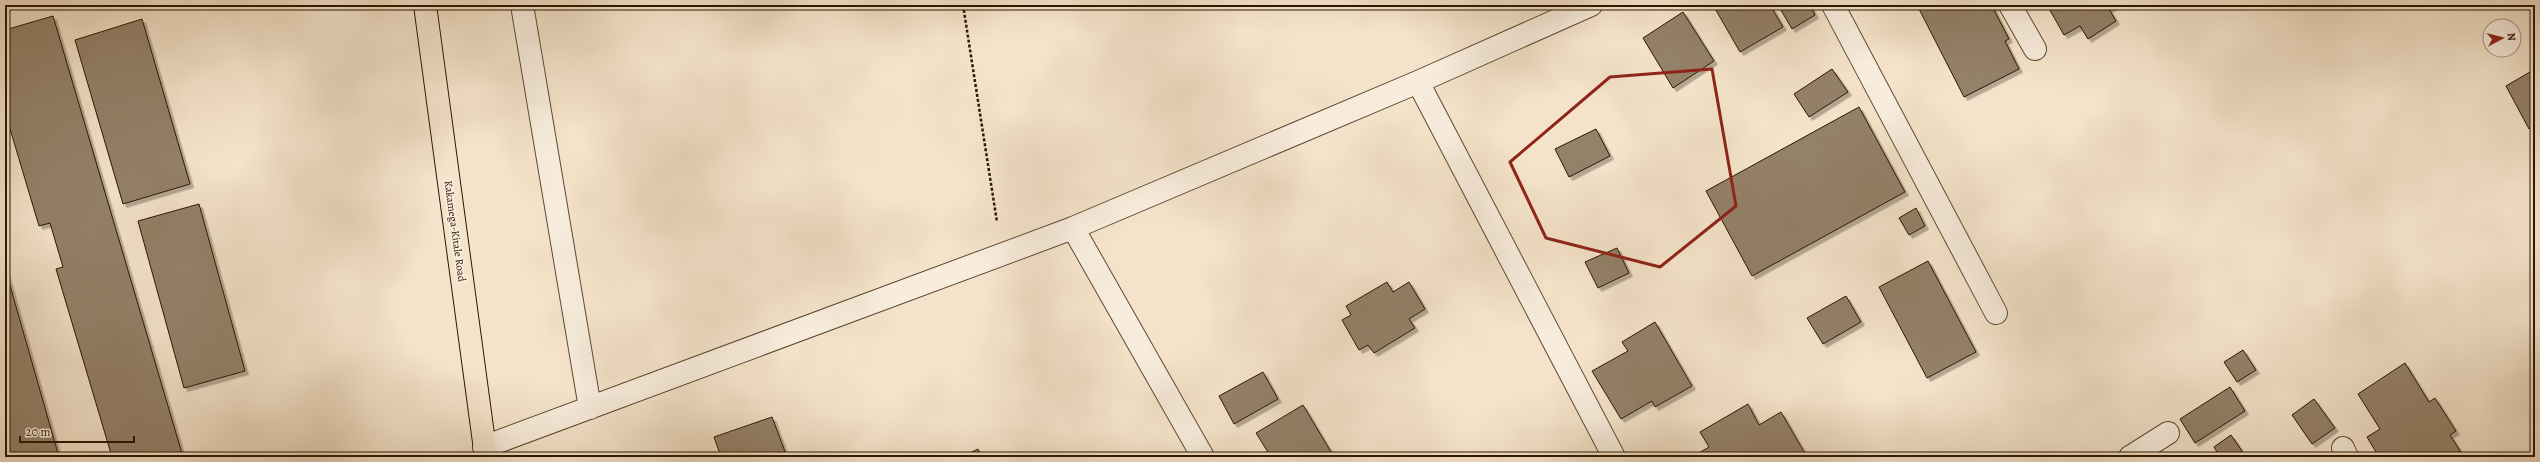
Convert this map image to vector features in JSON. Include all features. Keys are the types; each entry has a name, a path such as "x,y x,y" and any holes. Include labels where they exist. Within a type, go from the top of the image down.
{"highway":[{"name":"Kakamega-Kitale Road","path":"425,5 485,452"}],"street":[{"path":"522,5 590,408"},
{"path":"485,452 590,408 1073,228 1418,82 1591,5"},
{"path":"1833,5 1996,313"},
{"path":"2010,5 2035,49"},
{"path":"1418,82 1614,457"},
{"path":"1073,228 1203,457"},
{"path":"2130,457 2168,433"}],"path":[{"path":"964,5 1002,255"}],"highlighted area":[{"path":"1712,69 1736,206 1660,267 1546,238 1510,162 1610,77"}],"building":[{"path":"1713,5 1770,5 1783,27 1740,52"},
{"path":"1778,5 1810,5 1815,15 1792,29"},
{"path":"1917,5 1999,5 1993,8 2009,39 2005,41 2019,69 1964,97"},
{"path":"2047,5 2116,5 2109,9 2116,21 2088,39 2080,26 2064,35"},
{"path":"1683,12 1714,61 1673,88 1643,38"},
{"path":"53,16 183,457 112,457 56,269 63,267 50,223 39,226 5,112 5,30"},
{"path":"142,19 190,184 123,204 75,40"},
{"path":"1832,69 1848,92 1809,117 1794,94"},
{"path":"2535,69 2535,126 2529,129 2506,86"},
{"path":"1859,107 1905,192 1752,276 1706,191"},
{"path":"1596,129 1610,156 1569,177 1555,149"},
{"path":"199,204 245,371 184,388 138,221"},
{"path":"1916,208 1925,226 1909,235 1899,218"},
{"path":"1617,248 1629,273 1598,288 1585,262"},
{"path":"1928,261 1976,352 1927,378 1879,287"},
{"path":"5,268 59,457 5,457"},
{"path":"1387,282 1393,292 1409,282 1425,309 1409,319 1415,328 1374,353 1368,345 1359,350 1342,320 1351,315 1346,306"},
{"path":"1846,296 1861,322 1823,344 1807,318"},
{"path":"1655,322 1692,386 1655,407 1652,401 1621,419 1592,371 1628,351 1622,342"},
{"path":"2243,350 2256,370 2237,382 2224,362"},
{"path":"2405,363 2429,402 2435,398 2456,431 2450,435 2464,457 2379,457 2367,437 2380,429 2358,394"},
{"path":"1263,372 1278,399 1234,424 1219,396"},
{"path":"2230,387 2245,411 2195,443 2180,419"},
{"path":"2314,399 2335,428 2312,444 2292,415"},
{"path":"1748,404 1759,425 1781,412 1807,457 1692,457 1709,447 1700,432"},
{"path":"1303,405 1334,457 1271,457 1256,433"},
{"path":"772,417 787,457 721,457 714,437"},
{"path":"2231,435 2242,451 2234,457 2220,457 2214,447"},
{"path":"978,449 982,457 962,457"}]}
